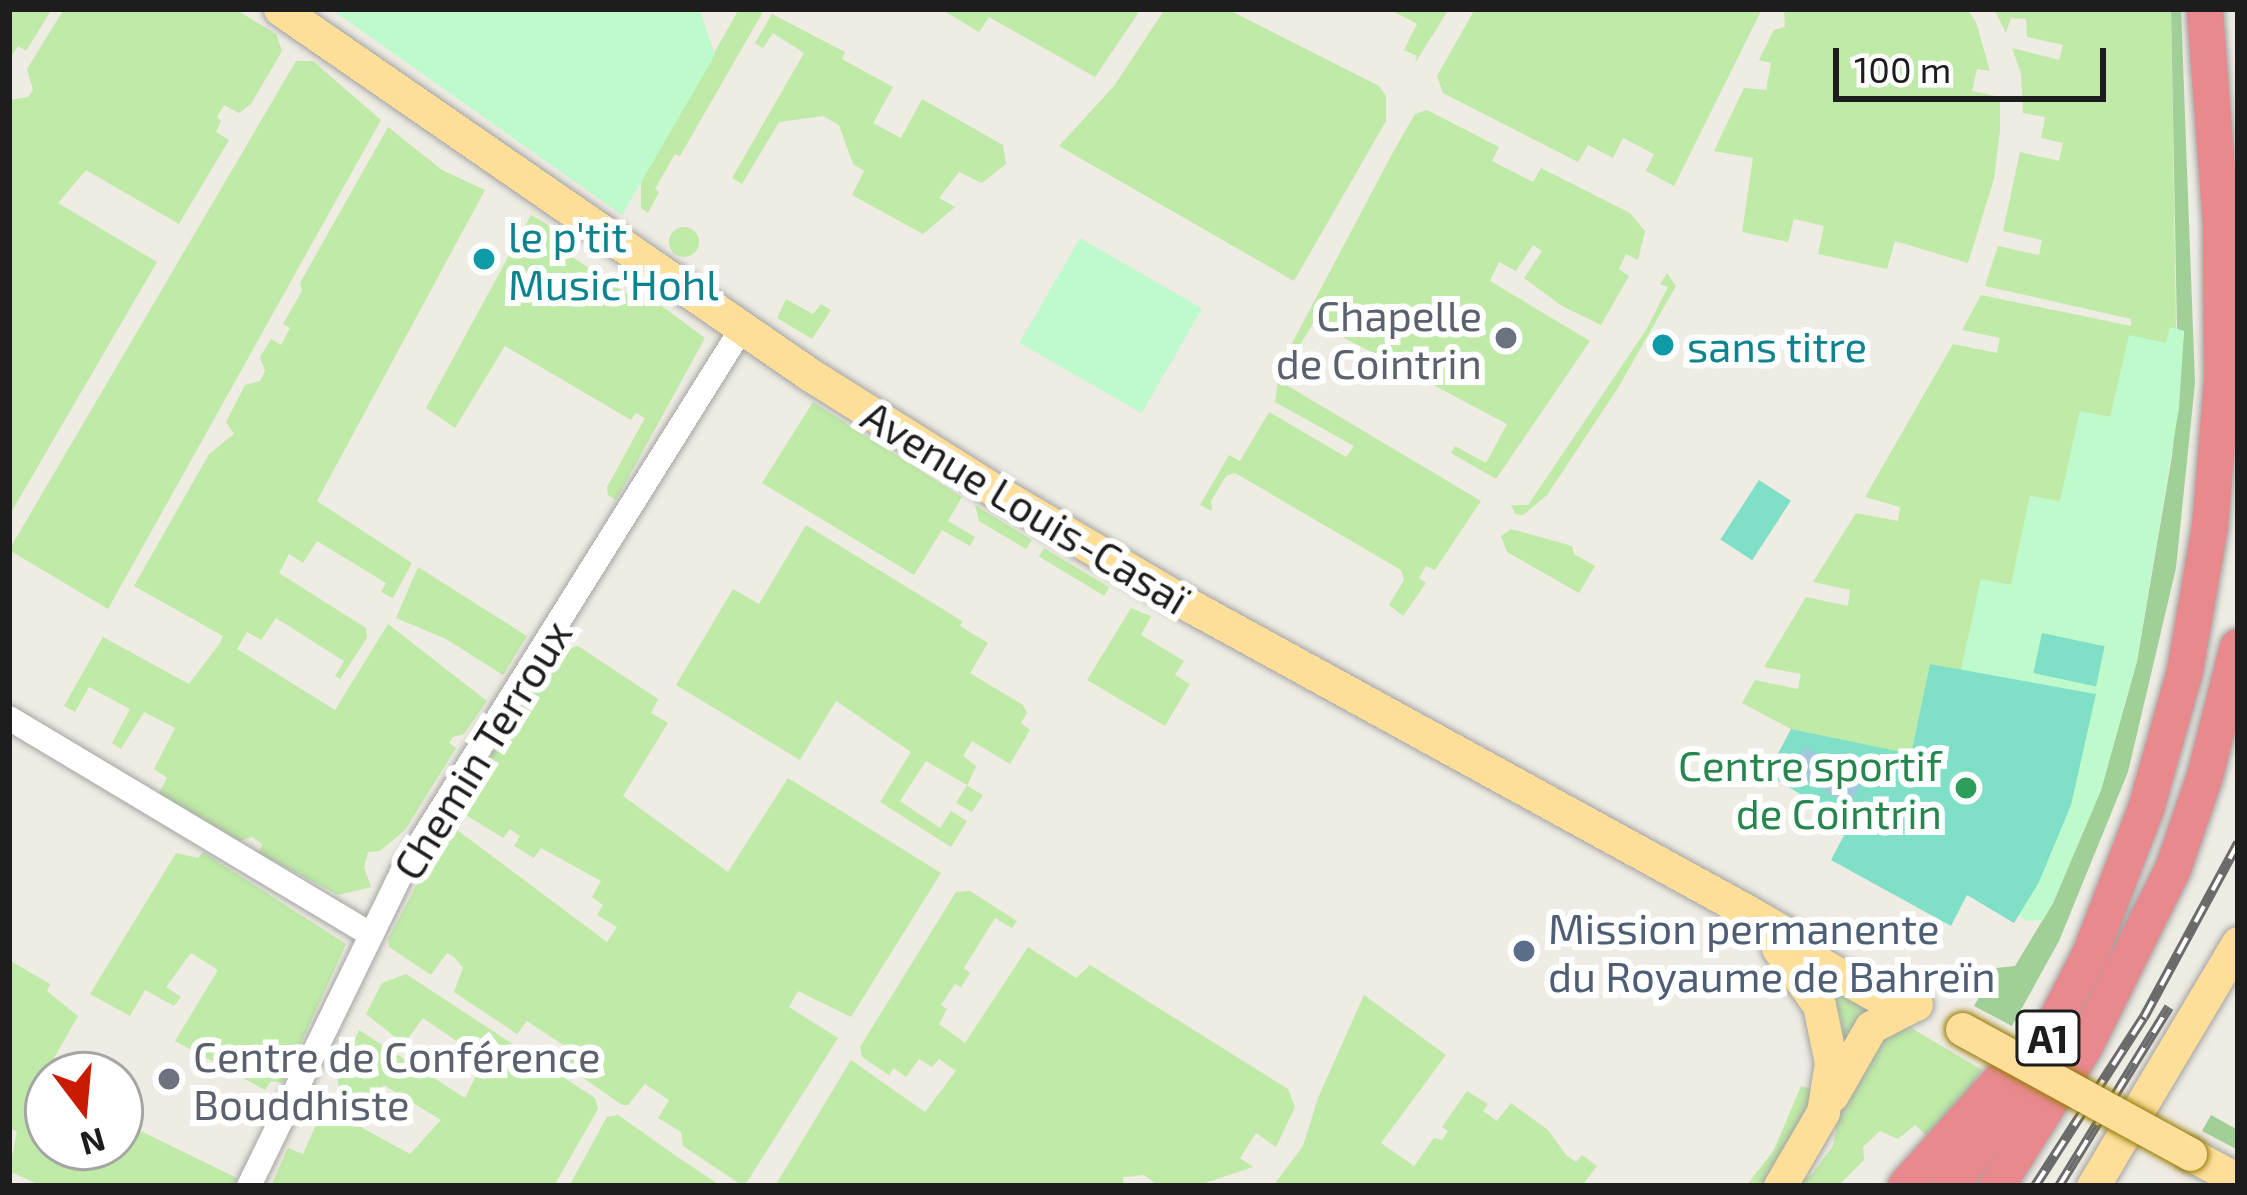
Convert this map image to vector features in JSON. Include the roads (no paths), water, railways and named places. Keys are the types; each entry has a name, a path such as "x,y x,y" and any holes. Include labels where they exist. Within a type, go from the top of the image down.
{"highway":[{"name":"A1","path":"1952,1186 2031,1070 2091,952 2181,688 2216,480 2223,282 2205,9"},
{"name":"A1","path":"1997,1186 2085,1046 2173,869 2205,776 2238,646"},
{"path":"1906,1186 2014,1063 2120,878"}],"main road":[{"name":"Avenue Louis-Casaï","path":"280,9 742,328 1121,566 1807,946 1829,947 1897,984 1916,1004 2235,1177"},
{"path":"1745,910 1819,1005 1831,1063 1822,1112"},
{"path":"2093,1186 2238,943"},
{"path":"1780,1186 1866,1033 1916,1004"}],"street":[{"name":"Chemin Terroux","path":"249,1186 370,934 439,808 742,328"},
{"path":"9,718 370,934"}],"water":[{"path":"1805,747 1863,780 1849,805 1791,771"}],"railway":[{"path":"2035,1186 2144,1017 2238,843"},
{"path":"2059,1186 2169,1007"}],"place":[{"name":"le p'tit Music'Hohl","path":"484,259"},
{"name":"Chapelle de Cointrin","path":"1506,338"},
{"name":"sans titre","path":"1663,345"},
{"name":"Centre sportif de Cointrin","path":"1966,788"},
{"name":"Mission permanente du Royaume de Bahreïn","path":"1524,951"},
{"name":"Centre de Conférence Bouddhiste","path":"169,1079"}]}
